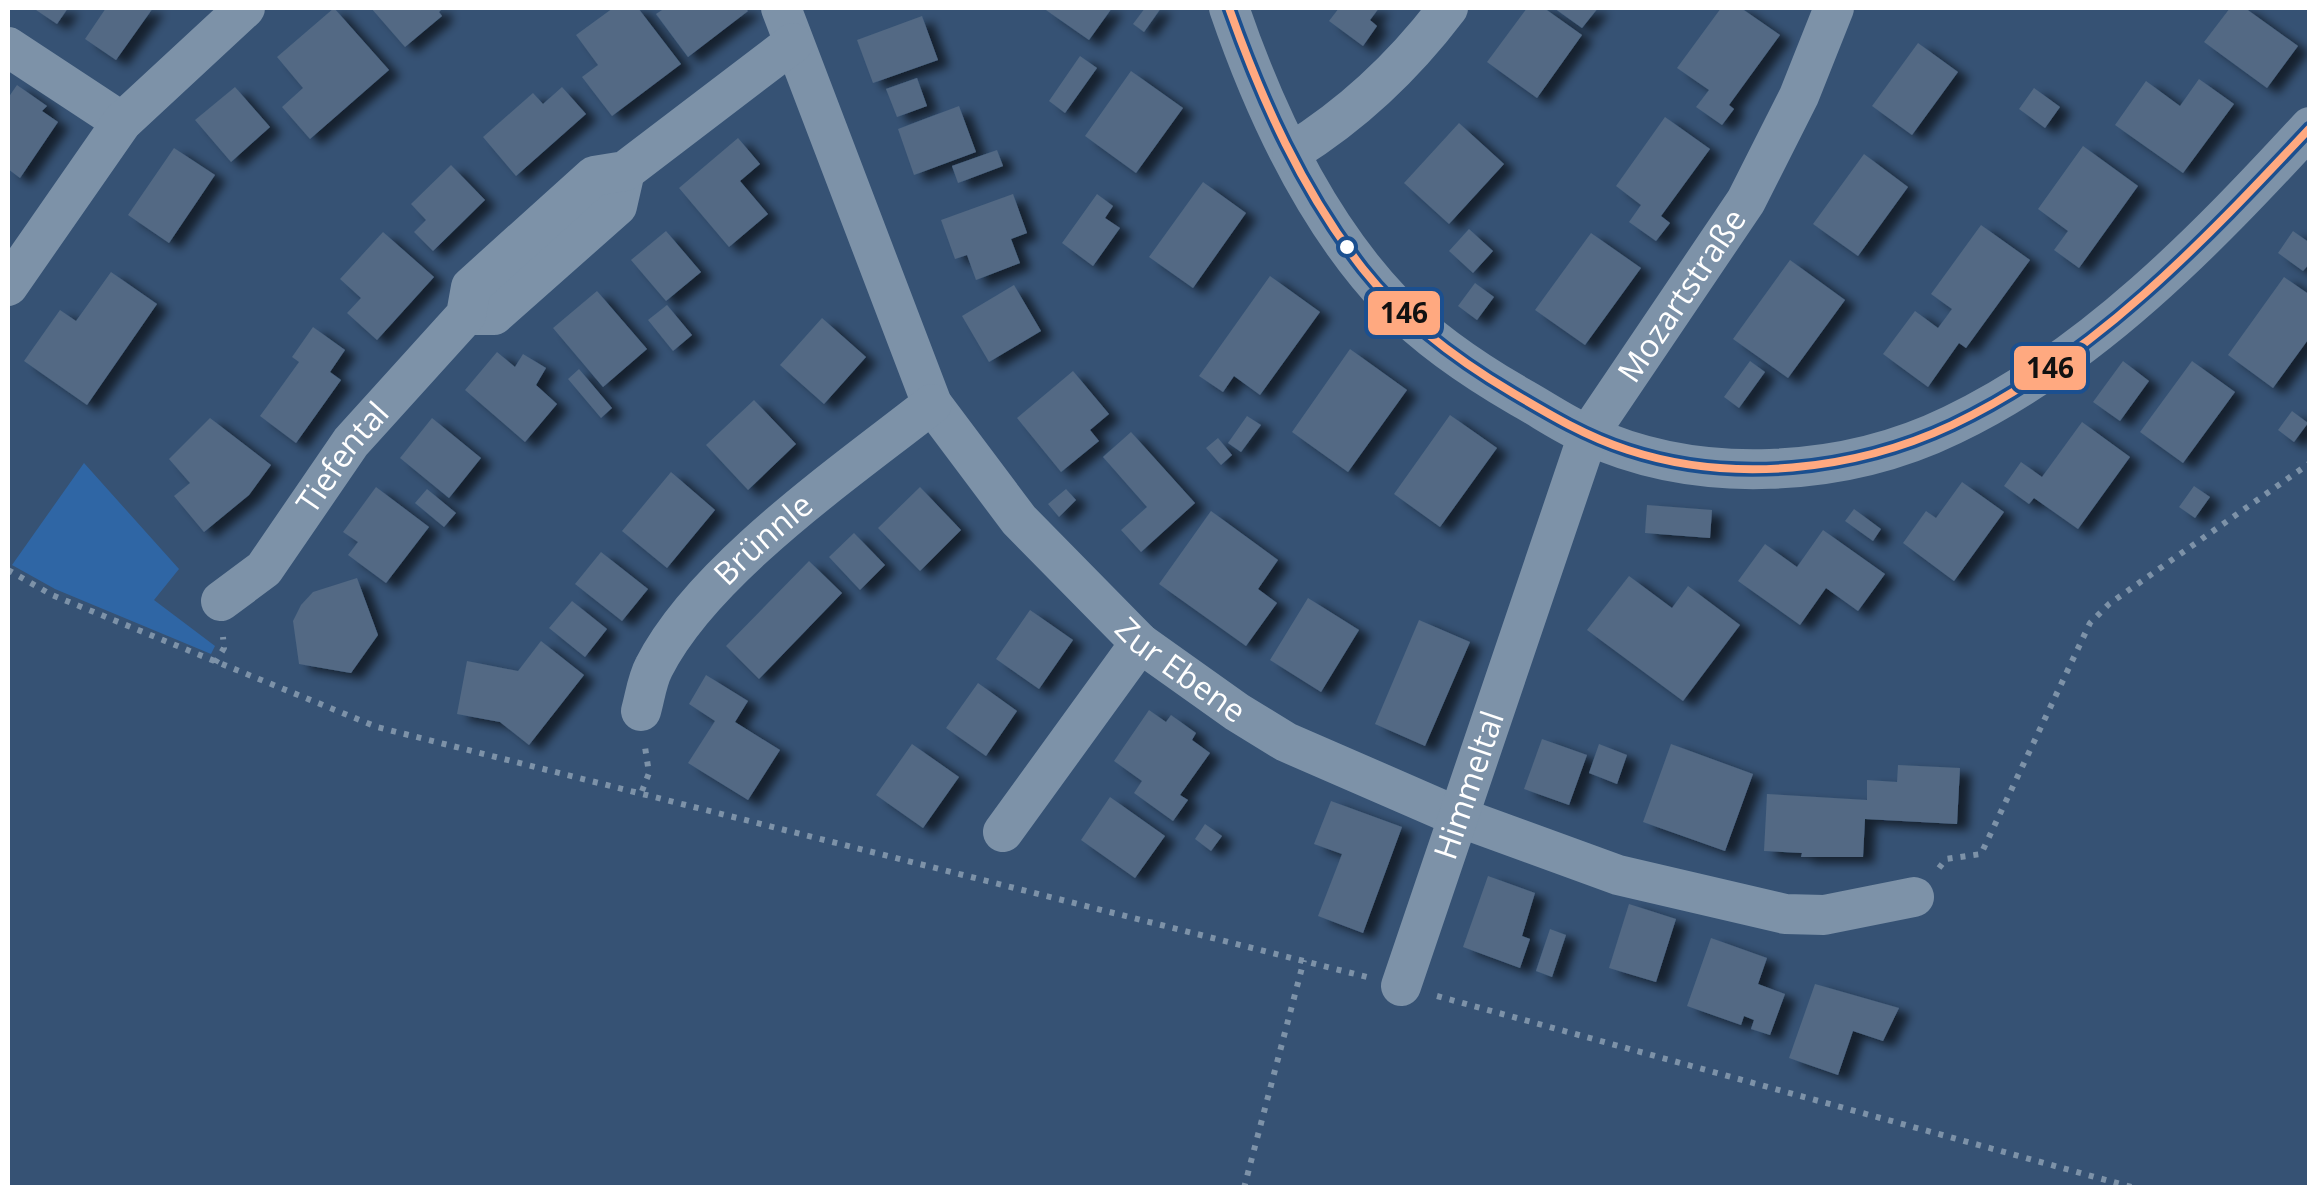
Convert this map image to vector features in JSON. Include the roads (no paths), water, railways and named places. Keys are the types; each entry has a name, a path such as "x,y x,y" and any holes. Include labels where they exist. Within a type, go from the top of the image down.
{"street":[{"path":"8,286 122,122 245,8"},
{"path":"1229,8 1254,74 1292,152 1338,234 1393,303 1476,371 1588,435 1691,464 1750,470 1807,467 1872,456 1952,426 2090,340 2242,201 2310,127"},
{"path":"1292,152 1337,124 1381,86 1448,8"},
{"name":"Mozartstraße","path":"1538,584 1588,435 1746,201 1798,96 1834,8"},
{"name":"Tiefental","path":"221,601 264,569 352,442 466,315 471,287 594,176 626,171 787,25"},
{"name":"Zur Ebene","path":"787,25 932,404 1019,520 1140,643 1286,742 1456,816 1618,874 1785,914 1824,916 1914,897"},
{"path":"8,47 122,122"},
{"name":"Brünnle","path":"641,712 653,669 696,608 769,534 932,404"},
{"name":"Himmeltal","path":"1400,986 1538,584"},
{"path":"1003,832 1140,643"}]}
